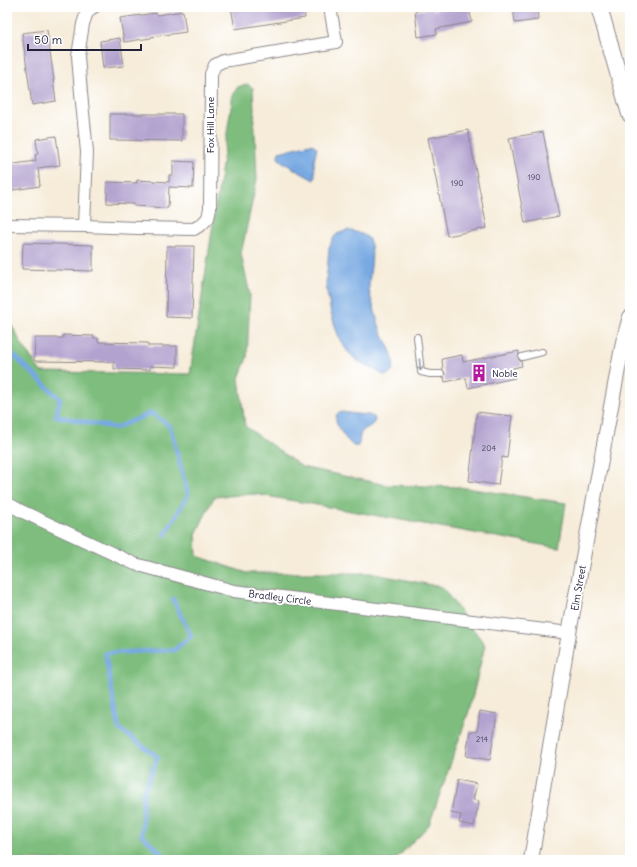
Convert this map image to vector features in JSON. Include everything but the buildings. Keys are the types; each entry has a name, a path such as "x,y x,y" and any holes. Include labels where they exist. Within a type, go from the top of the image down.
{"main road":[{"path":"599,7 630,114"}],"street":[{"name":"Fox Hill Lane","path":"7,224 194,229 202,224 208,218 210,208 211,74 215,65 223,61 336,42 330,7"},
{"path":"84,226 87,152 80,93 78,56 86,10"},
{"name":"Elm Street","path":"531,860 569,633 623,342 630,317"},
{"name":"Bradley Circle","path":"7,503 135,564 234,591 569,633"}],"lane":[{"path":"417,337 421,372 441,374"},
{"path":"522,357 542,352"}],"green space":[{"path":"247,84 253,88 257,179 241,254 250,295 247,358 239,378 245,426 302,467 386,485 459,487 566,503 559,548 255,494 214,497 196,534 197,556 247,573 370,573 442,587 485,645 469,711 429,825 395,860 7,860 7,322 11,324 21,343 41,372 190,374 233,94 238,87"}],"water":[{"path":"310,144 317,148 314,161 314,180 285,164 278,157 279,152"},
{"path":"348,230 364,235 368,238 372,248 369,287 380,328 390,350 394,364 393,370 387,375 384,375 356,360 348,352 340,340 331,313 326,284 329,248 333,238 337,234"},
{"path":"342,412 369,415 374,417 375,420 373,424 361,433 358,446 354,446 350,443 338,427 336,416"}],"waterway":[{"path":"7,352 11,353 60,399 56,416 116,428 151,413 170,426 188,495 165,535"},
{"path":"169,860 142,835 143,793 158,757 119,729 105,653 174,650 191,636 173,599"}],"place":[{"name":"Noble","path":"479,373"}]}
